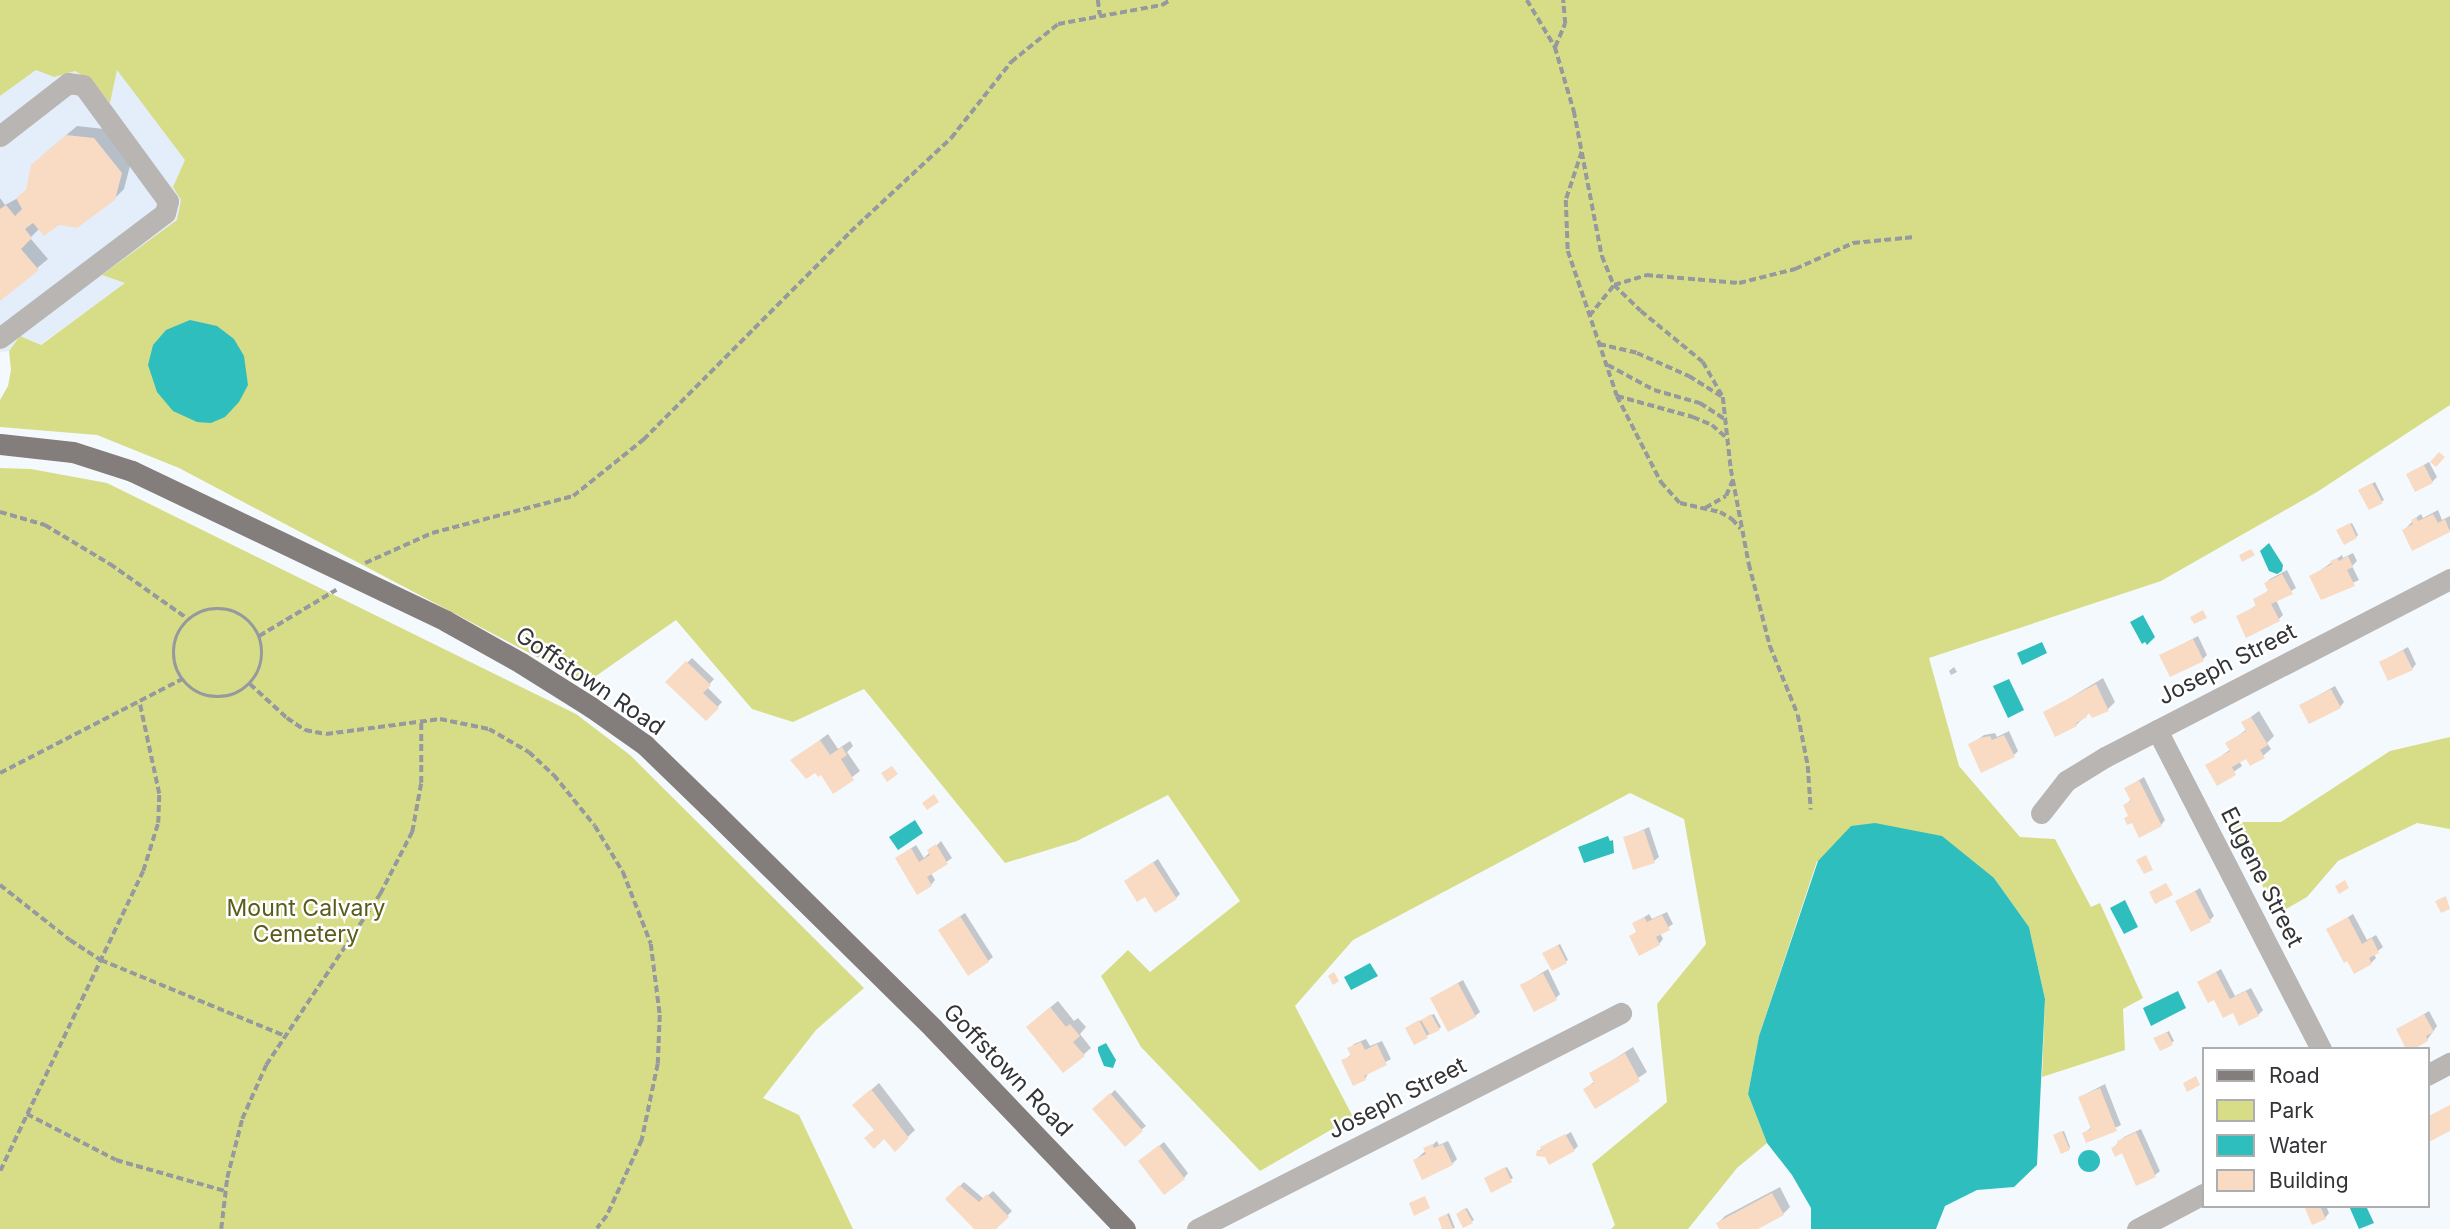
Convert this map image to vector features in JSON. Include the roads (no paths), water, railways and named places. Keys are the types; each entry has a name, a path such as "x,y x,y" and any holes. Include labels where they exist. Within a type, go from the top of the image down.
{"main road":[{"name":"Goffstown Road","path":"0,444 73,452 132,471 446,621 521,663 645,745 861,956 1125,1229"}],"street":[{"path":"0,136 68,83 83,85 168,201 165,212 0,338"},
{"name":"Joseph Street","path":"2041,813 2066,781 2157,730 2450,579"},
{"name":"Eugene Street","path":"2157,730 2320,1047"},
{"name":"Joseph Street","path":"1197,1229 1621,1013"},
{"path":"2429,1074 2450,1063"},
{"path":"2137,1229 2202,1195"}],"water":[{"path":"190,320 217,326 234,339 244,356 248,385 239,402 225,417 211,423 197,422 173,411 157,392 148,365 153,345 166,330"},
{"path":"2269,543 2283,565 2282,571 2277,574 2269,571 2260,551"},
{"path":"2143,615 2155,637 2147,645 2145,642 2142,644 2130,622"},
{"path":"2042,642 2047,653 2022,665 2017,653"},
{"path":"2009,679 2024,710 2008,718 1993,686"},
{"path":"915,820 923,833 898,850 889,837"},
{"path":"1875,823 1942,836 1994,878 2029,927 2045,999 2037,1165 2014,1187 1977,1190 1945,1206 1936,1229 1811,1229 1811,1208 1792,1175 1767,1143 1748,1094 1759,1036 1818,861 1851,826"},
{"path":"1608,836 1610,841 1613,840 1614,853 1584,863 1578,847"},
{"path":"2125,900 2138,927 2124,934 2110,908"},
{"path":"1370,963 1378,976 1351,990 1344,977"},
{"path":"2178,991 2186,1008 2151,1026 2143,1008"},
{"path":"1106,1043 1116,1060 1113,1068 1104,1066 1098,1051 1098,1047"},
{"path":"2089,1150 2097,1153 2100,1161 2097,1169 2089,1172 2081,1169 2078,1161 2081,1153"},
{"path":"2350,1208 2367,1208 2374,1223 2359,1229"}],"park label":[{"name":"Mount Calvary Cemetery","path":"306,921"}]}
